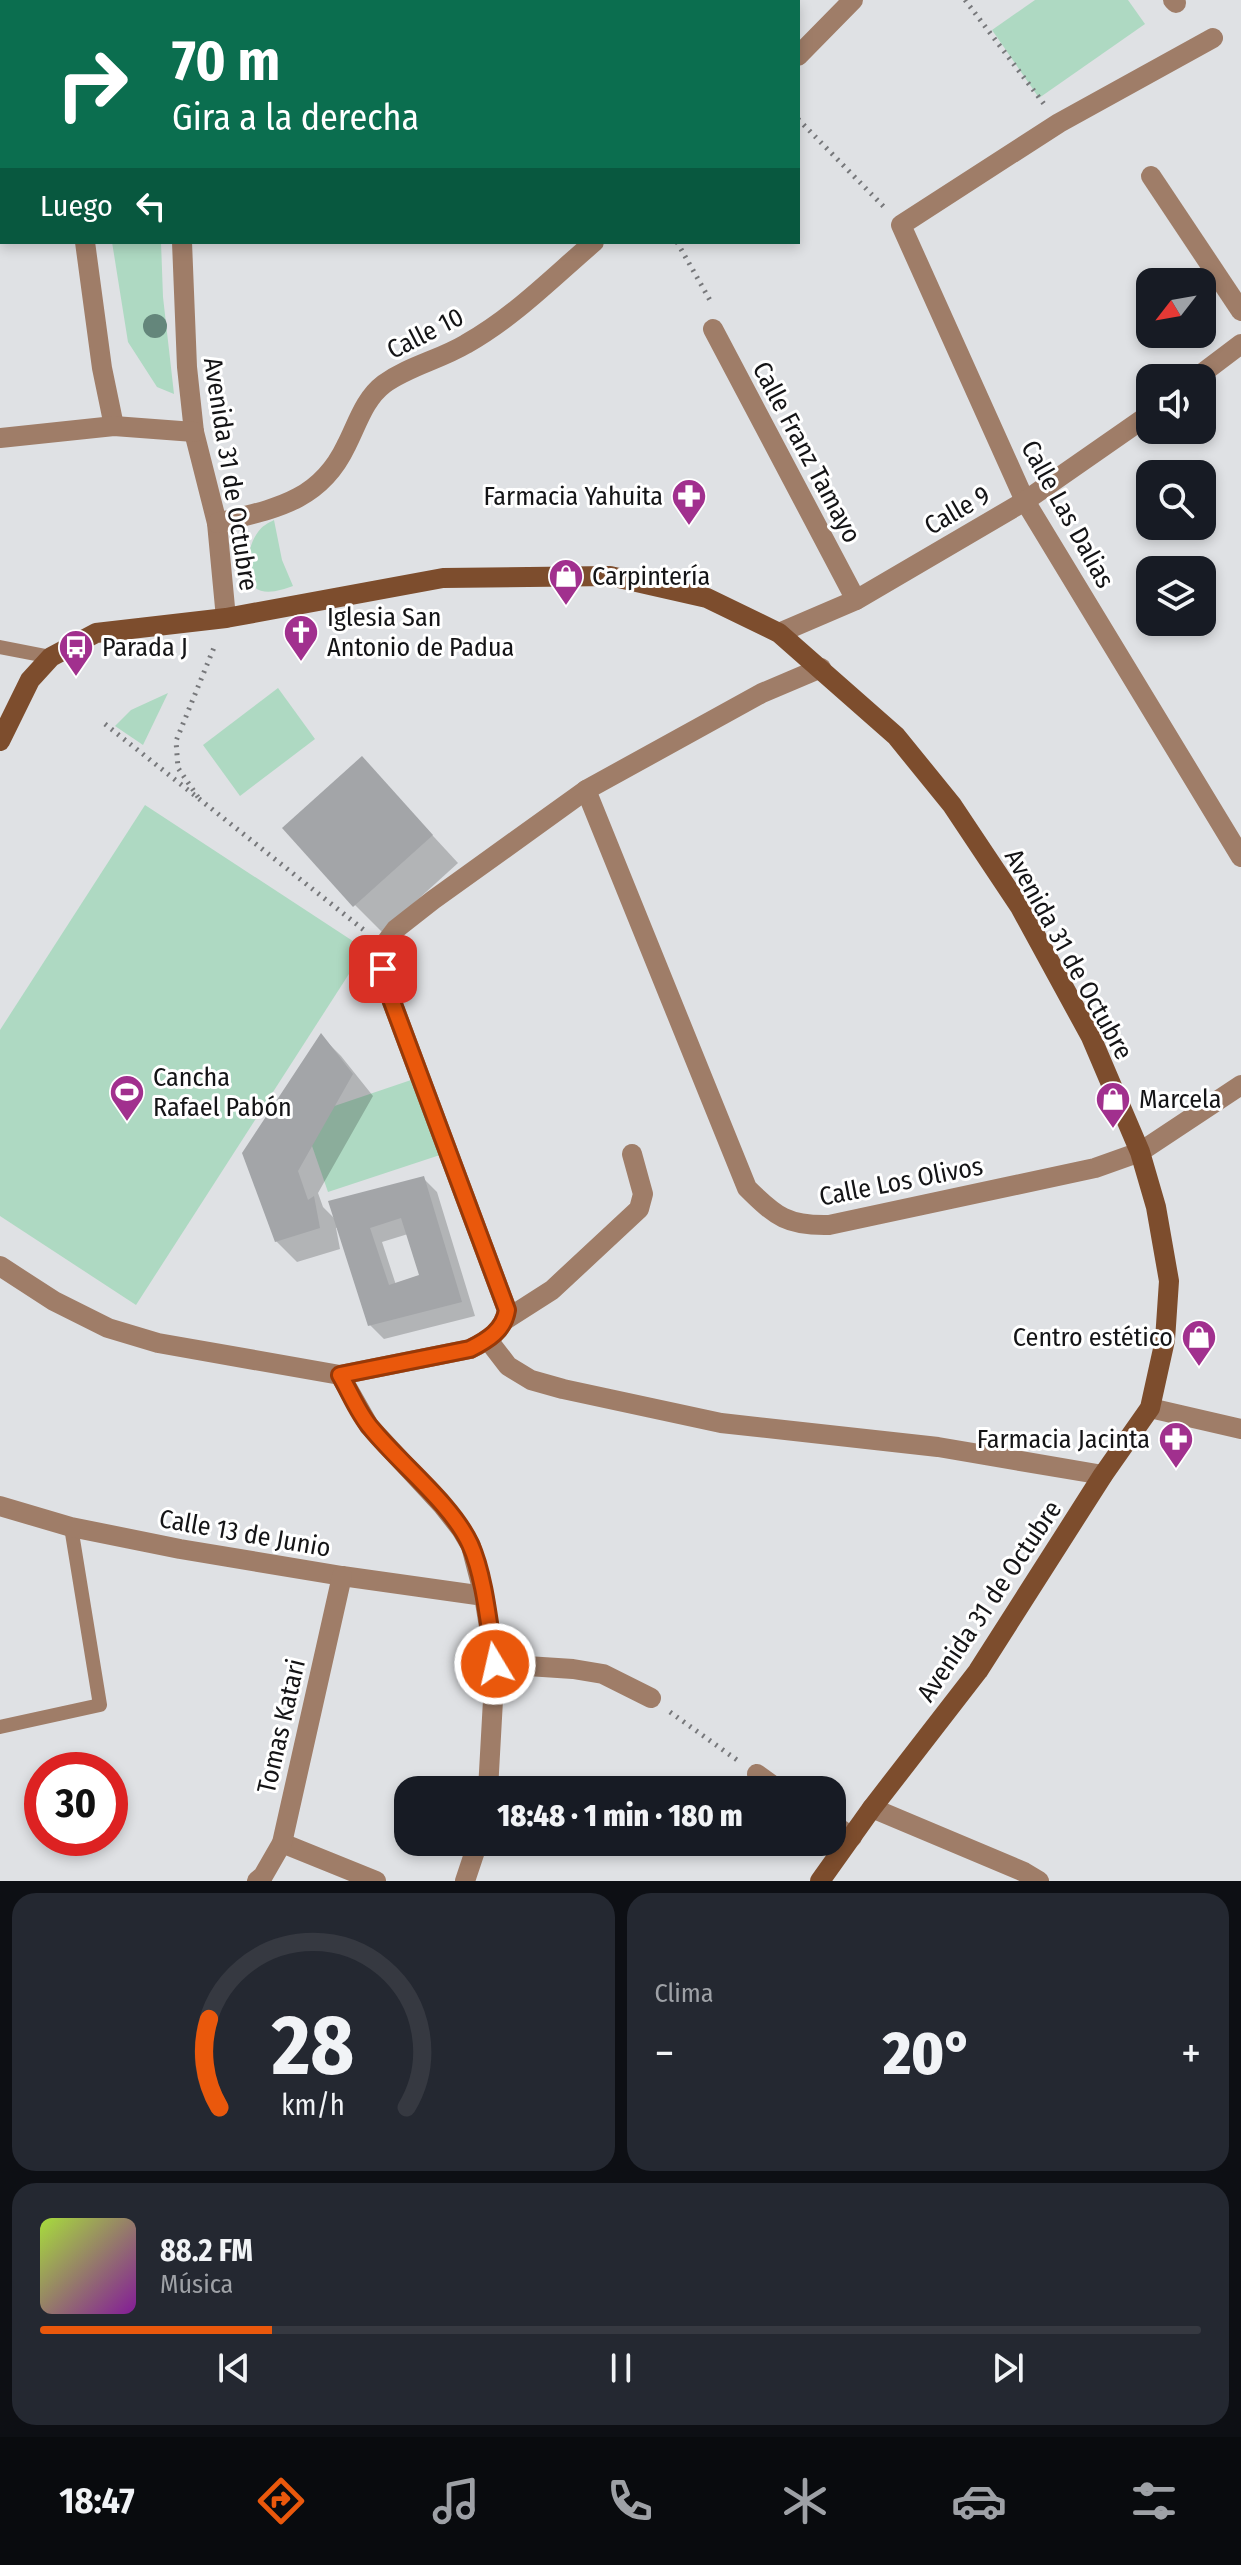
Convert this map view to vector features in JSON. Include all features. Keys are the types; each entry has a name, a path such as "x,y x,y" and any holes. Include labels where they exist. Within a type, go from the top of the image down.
{"main road":[{"name":"Avenida 31 de Octubre","path":"0,741 30,680 51,657 96,633 226,618 443,578 610,576 707,598 779,633 896,736 952,805 1020,907 1091,1037 1140,1152 1156,1207 1169,1281 1165,1340 1150,1408 1103,1475 978,1671 820,1881"}],"street":[{"path":"800,54 853,0"},
{"path":"901,225 1059,123 1213,38"},
{"path":"1151,176 1241,311"},
{"name":"Calle Las Dalias","path":"901,225 1025,501 1238,845"},
{"path":"85,244 102,368 114,426"},
{"name":"Avenida 31 de Octubre","path":"182,244 187,367 194,432 217,523 226,618"},
{"name":"Calle 10","path":"217,523 269,510 308,493 329,475 362,411 382,386 409,369 464,346 502,321 592,244"},
{"name":"Calle Franz Tamayo","path":"715,322 856,600"},
{"path":"1215,364 1241,344"},
{"name":"Calle 9","path":"779,633 856,600 1025,501 1136,424"},
{"path":"0,438 114,426 194,432"},
{"path":"505,1320 507,1310 388,991 383,969 384,945 396,929 433,900 586,790 762,693 821,668"},
{"name":"Calle Los Olivos","path":"586,790 747,1188 769,1211 785,1220 804,1225 829,1225 1095,1168 1140,1152 1241,1085"},
{"path":"0,1266 54,1301 108,1328 158,1343 340,1375 470,1349 488,1340 505,1320 552,1290 639,1209 643,1194 632,1154"},
{"path":"488,1340 508,1366 531,1380 577,1392 721,1423 938,1447 1103,1475"},
{"path":"340,1375 369,1426 461,1529 471,1546 484,1596 495,1664 488,1776"},
{"path":"1150,1408 1241,1429"},
{"name":"Calle 13 de Junio","path":"0,1506 71,1527 180,1549 484,1596"},
{"name":"Tomas Katari","path":"257,1881 282,1843 342,1576"},
{"path":"495,1664 603,1674 651,1698"},
{"path":"872,1808 1039,1881"},
{"path":"846,1833 852,1837"},
{"path":"282,1843 376,1881"},
{"path":"465,1881 473,1856"}],"lane":[{"path":"0,647 51,657"},
{"path":"0,1727 100,1705 71,1527"}],"path":[{"path":"965,0 1059,123"},
{"path":"800,121 901,225"},
{"path":"678,244 715,322"},
{"path":"202,801 178,768 176,741 226,618"},
{"path":"105,724 384,945"},
{"path":"651,1698 757,1774"}],"green space":[{"path":"1035,0 1128,0 1145,24 1039,98 992,30"},
{"path":"112,244 161,244 163,297 174,394 157,387 128,342"},
{"path":"274,520 282,560 293,586 263,591 250,582 248,560 258,532"},
{"path":"278,688 315,739 240,796 203,745"},
{"path":"168,693 143,745 115,726 131,710"},
{"name":"Cancha Rafael Pabón","path":"145,805 365,949 136,1305 0,1216 0,1030"},
{"path":"417,1078 443,1154 328,1192 302,1117"}],"building":[{"path":"362,756 433,835 353,907 282,828"},
{"path":"321,1033 353,1074 298,1171 308,1200 314,1196 320,1228 275,1242 242,1153"},
{"path":"424,1176 462,1302 368,1326 328,1201","holes":["401,1218 419,1275 389,1285 370,1228"]}],"place":[{"name":"Farmacia Yahuita","path":"689,527"},
{"name":"Carpintería","path":"566,607"},
{"name":"Iglesia San Antonio de Padua","path":"301,663"},
{"name":"Parada J","path":"76,678"},
{"name":"Cancha Rafael Pabón","path":"127,1123"},
{"name":"Marcela","path":"1113,1130"},
{"name":"Centro estético","path":"1199,1368"},
{"name":"Farmacia Jacinta","path":"1176,1470"}],"route":[{"path":"383,969 388,991 507,1310 499,1329 488,1340 470,1349 340,1375 369,1426 443,1506 471,1546 484,1596 495,1664"}]}
